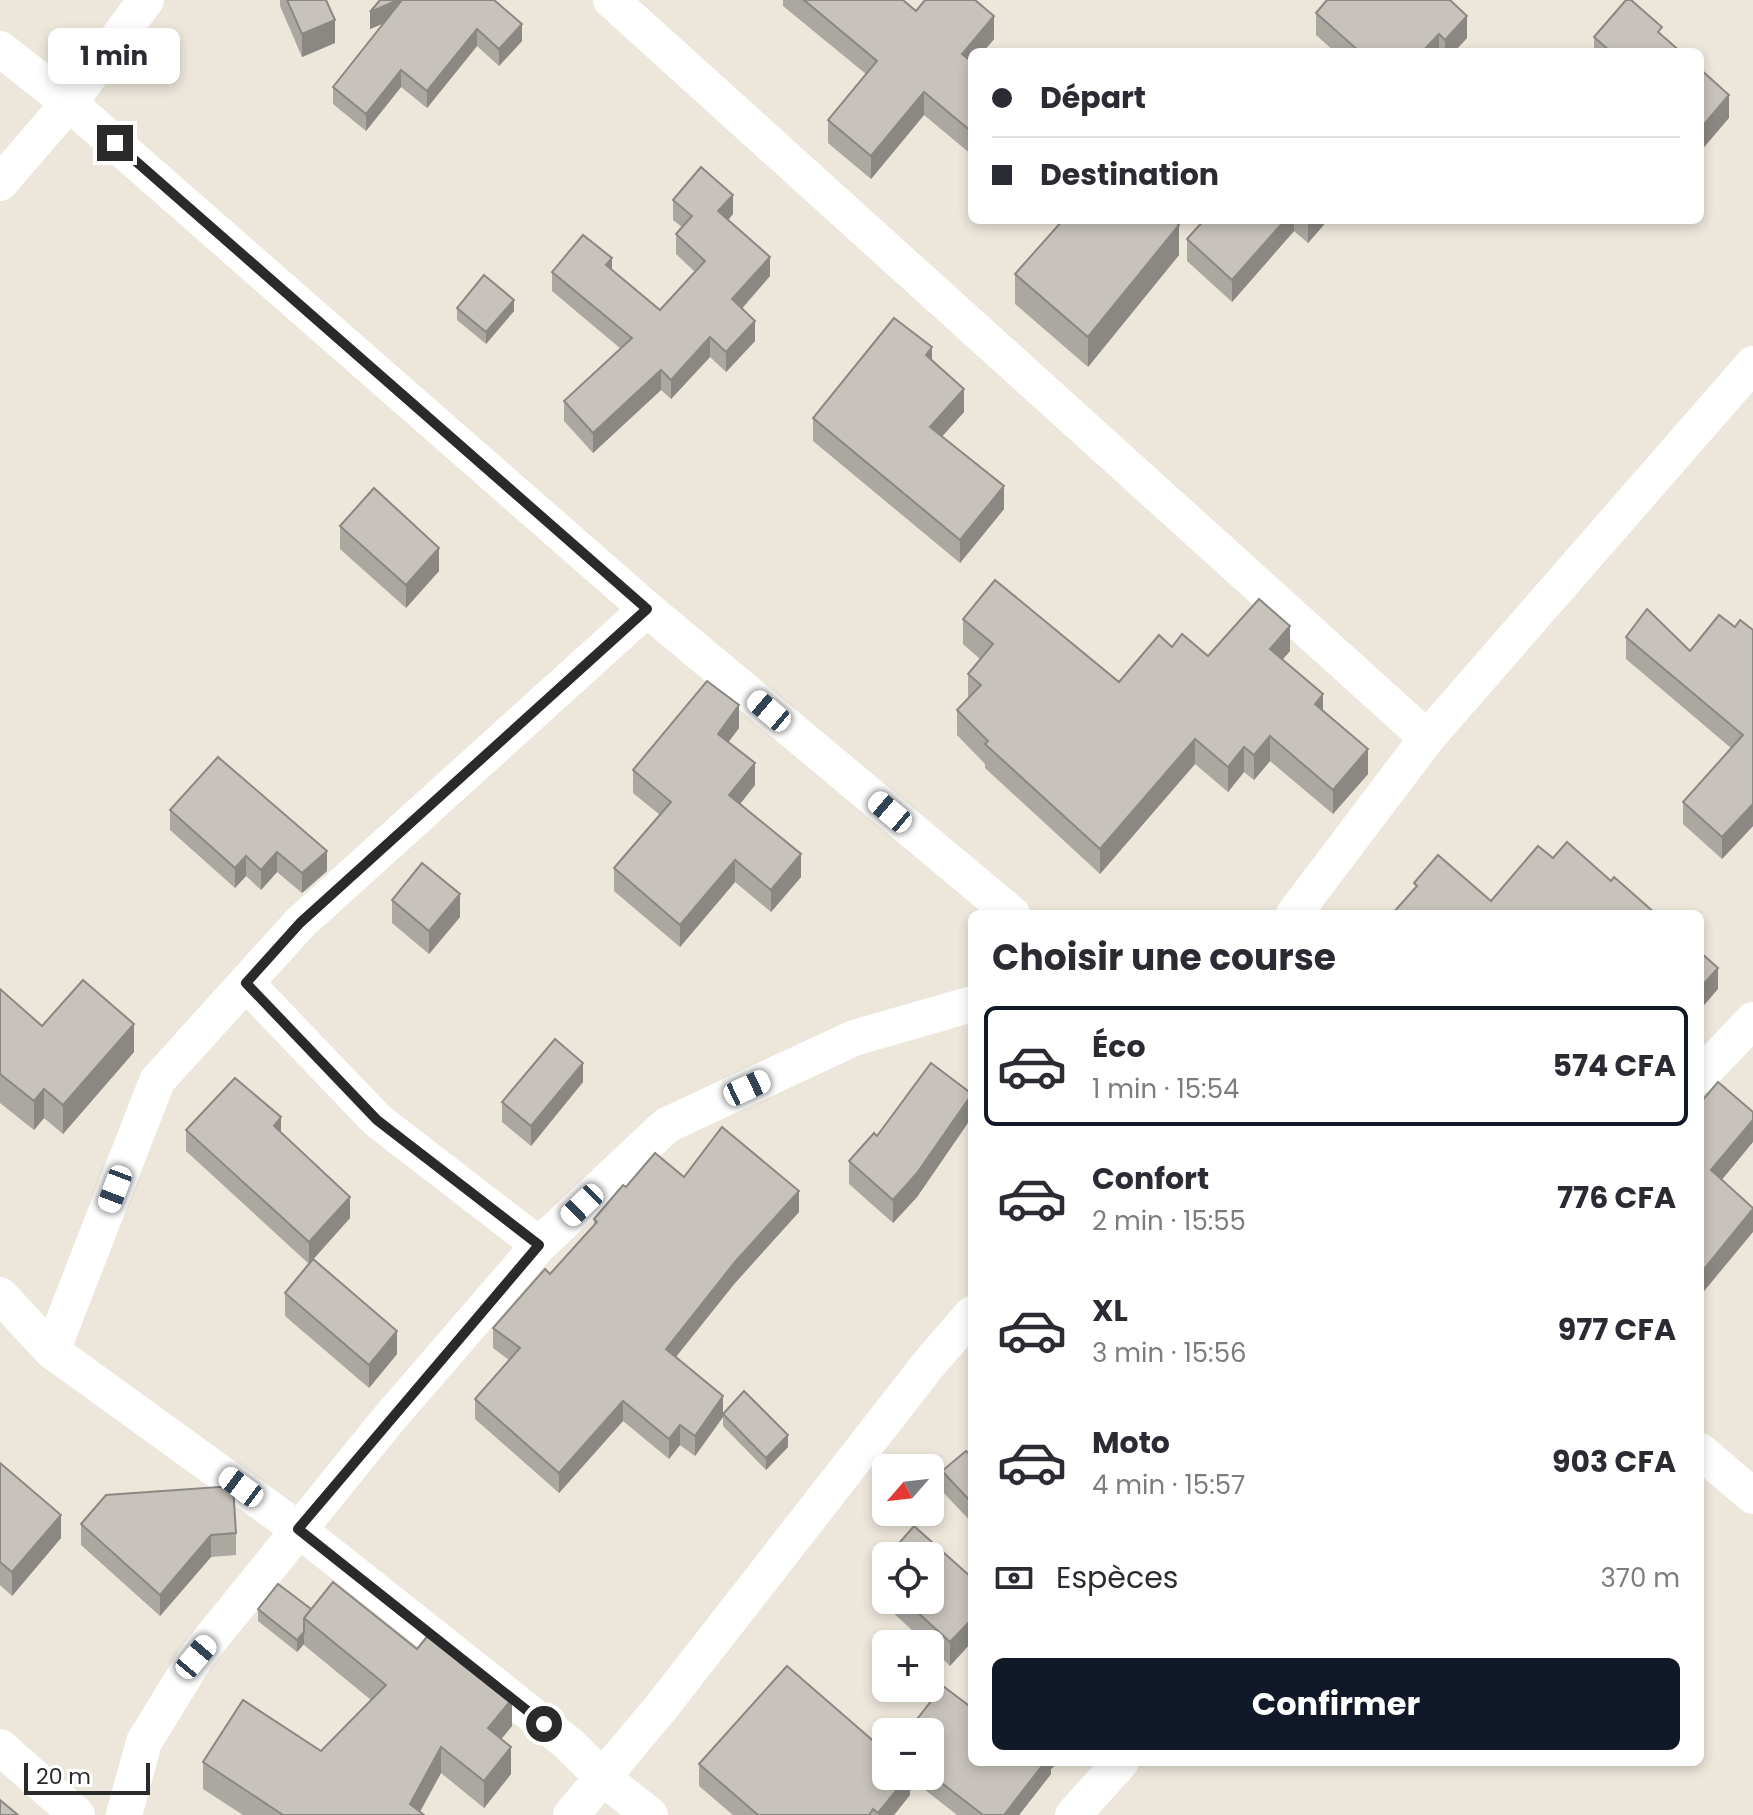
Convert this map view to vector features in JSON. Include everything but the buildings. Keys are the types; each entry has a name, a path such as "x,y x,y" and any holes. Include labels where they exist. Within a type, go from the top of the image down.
{"street":[{"path":"0,183 69,103 146,0"},
{"path":"611,0 1427,738"},
{"path":"0,49 69,103 647,609 1007,910"},
{"path":"1297,910 1427,738 1753,364"},
{"path":"52,1351 157,1081 300,923 647,609"},
{"path":"246,983 377,1120 539,1245"},
{"path":"124,1815 144,1742 196,1657 298,1529 539,1245 667,1125 854,1038 968,1005"},
{"path":"1704,1072 1753,1020"},
{"path":"0,1295 52,1351 298,1529 569,1744 602,1777 650,1815"},
{"path":"571,1815 663,1705 928,1365 968,1319"},
{"path":"1704,1454 1753,1496"},
{"path":"0,1747 77,1815"},
{"path":"1073,1815 1117,1766"}],"route":[{"path":"115,143 647,609 300,923 246,983 377,1120 539,1245 298,1529 544,1724"}]}
